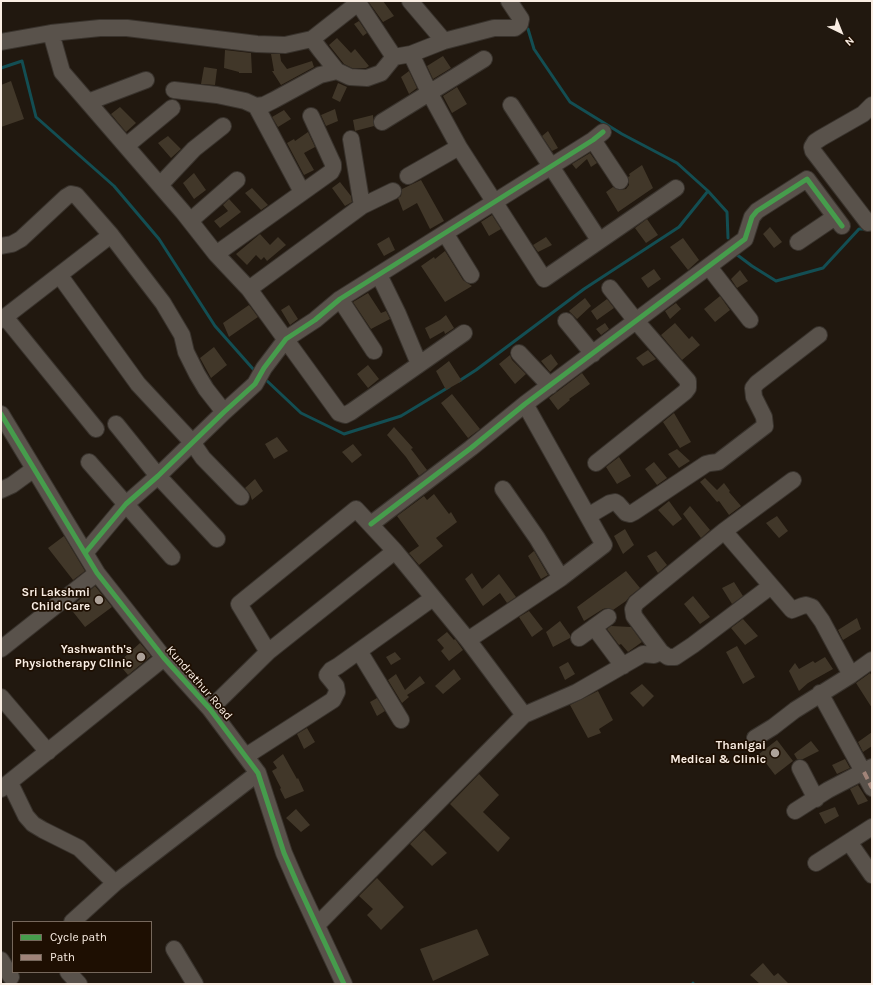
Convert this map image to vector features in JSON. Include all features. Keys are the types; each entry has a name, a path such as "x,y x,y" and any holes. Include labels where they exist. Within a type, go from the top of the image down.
{"street":[{"path":"410,1 444,41"},
{"path":"312,39 337,71 350,77 367,78 381,73 394,57 412,54 444,41 494,28 515,28 520,24 522,19 509,1"},
{"path":"1,42 50,33 100,28 127,28 257,44 285,45 312,39 358,2 394,57"},
{"path":"50,33 62,72 160,185 216,254 249,289 339,413 345,414 351,412 464,333"},
{"path":"412,54 429,92 458,147 544,279 676,188"},
{"path":"382,122 484,59"},
{"path":"174,90 217,95 245,101 256,106 264,105 320,75 337,71"},
{"path":"88,102 146,80"},
{"path":"511,105 599,240"},
{"path":"868,223 813,151 812,147 815,142 863,114 872,105"},
{"path":"256,106 302,192"},
{"path":"126,146 172,108"},
{"path":"216,254 331,172 333,168 311,116"},
{"path":"160,185 194,149 223,126"},
{"path":"85,553 126,504 158,476 192,442 255,384 264,368 286,339 315,320 340,299 598,136 620,181"},
{"path":"351,139 362,206"},
{"path":"408,176 458,147"},
{"path":"371,524 471,448 525,404 745,239 752,217 757,211 826,167"},
{"path":"798,242 838,222 807,179"},
{"path":"190,221 237,180"},
{"path":"249,289 362,206 393,191"},
{"path":"1,246 12,244 21,239 66,197 71,194 76,195 111,235 172,318 182,335 186,352 197,374 206,389 224,412"},
{"path":"445,233 471,275"},
{"path":"96,429 3,318 60,276 111,235"},
{"path":"709,267 750,320"},
{"path":"379,275 398,314 419,364"},
{"path":"60,276 138,384 192,442 203,458 241,497"},
{"path":"596,463 685,392 688,388 688,382 610,288"},
{"path":"340,299 374,351"},
{"path":"566,321 593,354"},
{"path":"588,516 610,503 615,502 626,513 630,514 634,512 706,464 710,462 718,462 765,426 764,417 754,397 753,388 757,383 819,335"},
{"path":"519,352 550,386"},
{"path":"468,640 561,578 604,545 525,404"},
{"name":"Kundrathur Road","path":"1,414 97,573 164,658 210,709 258,773 284,854 344,984"},
{"path":"116,424 158,476 217,539"},
{"path":"89,462 172,557"},
{"path":"1,490 12,485 34,469"},
{"path":"771,586 675,657 668,657 661,652 634,616 633,609 636,603 724,531 793,480"},
{"path":"503,489 537,538 561,578"},
{"path":"268,652 240,604 356,509 395,551 468,640 524,715"},
{"path":"724,531 792,610 806,605 812,607 822,621 851,674"},
{"path":"210,709 268,652 395,551"},
{"path":"1,649 97,573"},
{"path":"246,756 333,700 337,692 336,686 327,675 331,670 433,598"},
{"path":"579,638 608,617"},
{"path":"594,626 624,666"},
{"path":"358,651 401,720"},
{"path":"317,925 524,715 577,692 643,654 654,655 661,652"},
{"path":"115,883 79,848 33,824 6,786 164,658"},
{"path":"755,738 820,693 872,660"},
{"path":"820,693 868,769 872,788"},
{"path":"1,697 48,752"},
{"path":"800,768 816,799"},
{"path":"795,811 828,790 868,769"},
{"path":"81,919 115,883 258,773"},
{"path":"816,863 872,827"},
{"path":"849,842 872,875"},
{"path":"174,949 195,984"},
{"path":"1,960 10,978"},
{"path":"69,973 79,984"}],"building":[{"path":"368,1 383,1 394,16 383,22"},
{"path":"359,21 367,33 363,36 354,24"},
{"path":"337,38 351,53 355,49 369,66 366,68 352,68 344,64 329,45"},
{"path":"225,50 251,53 252,73 239,73 224,68"},
{"path":"271,54 280,54 281,61 287,69 312,61 314,67 281,85 272,71 274,71"},
{"path":"443,56 451,68 433,79 427,66"},
{"path":"204,67 217,69 215,85 201,84"},
{"path":"409,71 417,88 409,94 401,77"},
{"path":"11,81 24,119 1,127 1,85"},
{"path":"338,83 347,87 340,102 332,98"},
{"path":"457,87 467,104 452,113 443,96"},
{"path":"120,107 136,123 126,132 111,114"},
{"path":"335,109 338,121 326,126 321,115"},
{"path":"284,110 291,119 278,127 272,117"},
{"path":"373,115 374,126 355,131 353,120"},
{"path":"548,131 558,148 552,151 542,136"},
{"path":"308,132 315,147 304,153 314,170 304,175 287,143 294,139 295,141"},
{"path":"168,136 181,149 171,158 158,143"},
{"path":"590,153 597,163 591,167 587,159 576,169 572,164"},
{"path":"642,165 653,188 618,212 606,192 613,187 620,190 626,189 629,185 629,174"},
{"path":"194,173 206,190 194,199 183,183"},
{"path":"421,180 444,221 430,229 417,203 403,211 398,198 401,196 402,189"},
{"path":"340,182 351,196 352,202 345,206 332,188"},
{"path":"252,188 268,205 261,210 245,193"},
{"path":"229,199 241,212 220,228 214,221 228,211 223,205"},
{"path":"492,215 501,229 489,236 481,222"},
{"path":"647,219 658,235 646,243 635,228"},
{"path":"770,227 782,242 774,248 763,234"},
{"path":"260,234 270,245 278,237 286,245 267,261 264,257 261,260 256,255 247,265 236,254"},
{"path":"389,237 395,250 384,256 377,244"},
{"path":"546,237 552,245 538,252 533,245"},
{"path":"683,238 699,260 688,270 670,247"},
{"path":"445,251 463,280 472,286 445,302 421,266 434,257 435,259"},
{"path":"654,269 661,279 648,288 641,278"},
{"path":"740,270 748,281 737,288 731,279"},
{"path":"368,293 381,313 386,311 390,319 371,329 353,302"},
{"path":"720,296 730,310 715,322 704,309"},
{"path":"585,298 591,306 577,319 569,311"},
{"path":"607,299 614,308 597,320 591,311"},
{"path":"676,303 681,309 670,319 665,311"},
{"path":"249,305 258,317 229,337 223,323"},
{"path":"289,305 298,319 290,325 281,310"},
{"path":"446,315 454,328 445,334 444,331 430,339 425,328"},
{"path":"605,323 609,329 601,335 596,329"},
{"path":"675,323 689,339 692,336 700,345 682,360 661,335"},
{"path":"214,347 227,365 211,378 200,358"},
{"path":"648,350 656,359 643,366 636,358"},
{"path":"551,354 558,364 550,372 541,361"},
{"path":"510,355 512,360 526,374 515,384 499,364"},
{"path":"449,361 462,381 446,390 436,371"},
{"path":"368,365 379,379 368,388 357,374"},
{"path":"582,373 590,384 569,399 570,400 558,410 549,398"},
{"path":"452,394 480,429 468,438 441,403"},
{"path":"674,413 691,442 680,448 663,422"},
{"path":"394,427 413,448 411,449 427,470 419,476 406,457 387,435"},
{"path":"277,437 288,451 274,459 265,444"},
{"path":"353,444 362,455 352,463 342,452"},
{"path":"677,449 690,461 679,468 668,454"},
{"path":"619,457 631,476 617,484 606,467"},
{"path":"654,462 667,478 657,485 645,469"},
{"path":"705,478 717,490 724,483 730,491 729,492 741,506 729,515 719,501 717,502 700,482"},
{"path":"255,479 263,491 252,500 250,494 245,488"},
{"path":"434,494 449,514 451,512 457,522 436,538 443,546 419,565 409,553 419,546 397,516 424,496 427,500"},
{"path":"669,501 682,519 673,526 658,510"},
{"path":"690,506 710,530 701,538 683,514"},
{"path":"777,516 788,531 779,538 766,523"},
{"path":"625,529 634,545 623,554 614,536"},
{"path":"64,536 85,571 73,580 48,548"},
{"path":"534,551 548,575 541,579 528,556"},
{"path":"656,551 667,565 658,573 647,556"},
{"path":"626,571 640,588 626,601 613,610 607,608 603,609 584,621 577,607"},
{"path":"472,573 482,589 499,574 516,597 507,603 500,593 483,606 465,579"},
{"path":"734,582 743,596 732,604 722,588"},
{"path":"95,586 112,607 85,627 70,608"},
{"path":"693,596 710,617 700,624 684,604"},
{"path":"529,611 543,629 532,637 519,617"},
{"path":"857,618 861,629 843,640 838,630"},
{"path":"743,619 758,636 745,645 731,628"},
{"path":"560,621 570,635 570,638 553,647 546,632"},
{"path":"611,626 631,627 642,642 628,652 621,644 619,645 607,629"},
{"path":"447,632 454,640 455,639 463,650 449,661 441,651 444,648 437,640"},
{"path":"140,643 151,656 128,675 118,663"},
{"path":"737,646 755,677 743,684 726,652"},
{"path":"395,652 401,659 391,665 386,657"},
{"path":"825,657 833,669 808,683 799,691 789,671 795,663 799,669 813,661 815,663"},
{"path":"568,662 575,674 565,680 559,667"},
{"path":"454,669 461,679 443,694 435,686"},
{"path":"870,673 872,676 872,708 856,683"},
{"path":"396,674 405,690 420,676 425,683 407,695 409,697 402,703 388,680"},
{"path":"642,684 654,696 643,707 630,693"},
{"path":"598,691 613,720 599,729 601,733 588,738 570,705"},
{"path":"377,698 385,711 377,716 370,702"},
{"path":"307,728 315,742 304,749 297,734"},
{"path":"872,732 872,746 863,752 858,742"},
{"path":"777,740 793,761 775,775 759,754"},
{"path":"811,741 819,751 803,759 797,759 794,754"},
{"path":"283,754 304,791 285,799 272,771 277,768 273,762"},
{"path":"845,759 850,768 837,774 832,765"},
{"path":"479,774 499,795 483,812 510,838 498,852 450,804"},
{"path":"858,785 868,801 858,805 850,789"},
{"path":"835,807 839,816 825,824 819,813"},
{"path":"296,809 310,825 301,832 286,818"},
{"path":"424,830 447,853 432,866 410,844"},
{"path":"377,878 404,907 381,930 367,915 373,909 359,896"},
{"path":"477,929 489,955 433,981 420,949"},
{"path":"763,963 774,976 778,973 789,984 760,984 750,975"}],"waterway":[{"path":"528,29 534,49 570,102 622,134 677,163 708,191"},
{"path":"1,68 22,61 36,117 114,186 159,239 215,326 254,370"},
{"path":"459,381 476,370 584,289 679,227 708,191 727,212 728,238"},
{"path":"736,254 776,281 823,268 859,229 866,229"},
{"path":"265,379 301,413 344,434 401,416 449,387"}],"marked path":[{"path":"864,772 872,788"}],"cycle path":[{"path":"85,553 126,504 158,476 255,384 264,368 286,339 315,320 340,299 593,140 603,132"},
{"path":"371,524 471,448 525,404 745,239 752,217 757,211 807,179 842,226"},
{"path":"1,414 97,573 164,658 210,709 258,773 284,853 344,984"}],"place":[{"name":"Sri Lakshmi Child Care","path":"99,600"},
{"name":"Yashwanth's Physiotherapy Clinic","path":"141,657"},
{"name":"Thanigai Medical & Clinic","path":"775,753"}]}
